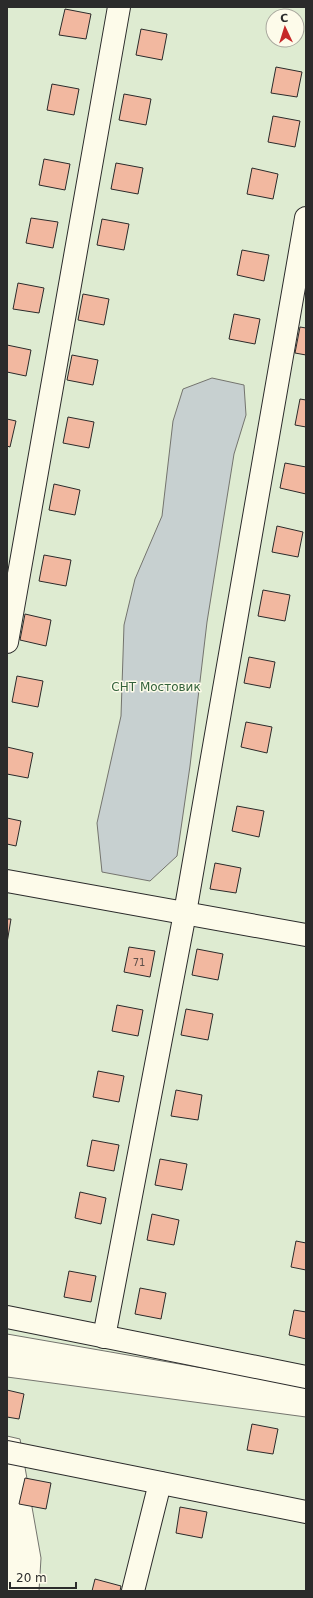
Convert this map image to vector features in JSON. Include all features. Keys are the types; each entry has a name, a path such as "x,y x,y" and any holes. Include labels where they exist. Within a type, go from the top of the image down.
{"lane":[{"path":"7,642 119,7"},
{"path":"104,1337 185,913 306,218"},
{"path":"7,881 306,935"},
{"path":"7,1317 306,1377"},
{"path":"7,1452 306,1512"},
{"path":"134,1591 160,1483"}],"green space":[{"name":"СНТ Мостовик","path":"7,7 306,7 306,1386 7,1334"},
{"path":"7,1377 306,1417 306,1591 39,1591 41,1558 20,1439 7,1436"}],"shaded area":[{"path":"212,378 244,385 246,415 234,454 207,622 190,766 177,856 150,881 102,872 97,823 121,716 124,625 135,579 162,516 173,421 183,389"}],"building":[{"path":"65,9 91,14 86,39 59,35"},
{"path":"141,29 167,34 162,60 136,55"},
{"path":"276,67 302,72 297,97 271,93"},
{"path":"52,84 79,89 74,115 47,110"},
{"path":"124,94 151,99 146,125 119,120"},
{"path":"273,116 300,121 295,147 268,142"},
{"path":"44,159 70,164 65,190 39,185"},
{"path":"116,163 143,168 138,194 111,189"},
{"path":"252,168 278,174 273,199 247,194"},
{"path":"31,218 58,222 53,248 26,243"},
{"path":"102,219 129,224 124,250 97,245"},
{"path":"242,250 269,255 264,281 237,275"},
{"path":"18,283 44,288 39,313 13,309"},
{"path":"83,294 109,299 104,325 78,320"},
{"path":"234,314 260,319 255,344 229,339"},
{"path":"300,327 306,328 306,355 295,353"},
{"path":"7,345 31,350 26,376 7,372"},
{"path":"72,355 98,360 93,385 67,380"},
{"path":"300,399 306,400 306,427 295,425"},
{"path":"68,417 94,422 89,448 63,443"},
{"path":"7,419 16,421 10,447 7,446"},
{"path":"285,463 306,467 306,494 280,488"},
{"path":"54,484 80,490 75,515 49,510"},
{"path":"277,526 303,532 298,557 272,552"},
{"path":"44,555 71,560 66,586 39,581"},
{"path":"263,590 290,595 285,621 258,616"},
{"path":"25,614 51,620 46,646 20,640"},
{"path":"249,657 275,662 270,688 244,683"},
{"path":"17,676 43,681 38,707 12,702"},
{"path":"246,722 272,727 267,753 241,747"},
{"path":"7,747 33,753 28,778 7,774"},
{"path":"237,806 264,811 259,837 232,831"},
{"path":"7,818 21,821 16,846 7,844"},
{"path":"215,863 241,868 236,893 210,889"},
{"path":"7,919 11,919 7,943"},
{"path":"129,947 155,951 150,977 124,972"},
{"path":"197,949 223,954 218,980 192,975"},
{"path":"117,1005 143,1010 138,1036 112,1031"},
{"path":"186,1009 213,1014 208,1040 181,1035"},
{"path":"98,1071 124,1076 119,1102 93,1097"},
{"path":"176,1090 202,1095 198,1120 171,1116"},
{"path":"92,1140 119,1145 114,1171 87,1166"},
{"path":"160,1159 187,1164 182,1190 155,1185"},
{"path":"80,1192 106,1198 101,1224 75,1218"},
{"path":"152,1214 179,1220 174,1245 147,1240"},
{"path":"296,1241 306,1243 306,1270 291,1267"},
{"path":"69,1271 96,1276 91,1302 64,1297"},
{"path":"140,1288 166,1293 161,1319 135,1314"},
{"path":"294,1310 306,1312 306,1339 289,1335"},
{"path":"7,1390 24,1394 19,1419 7,1417"},
{"path":"252,1424 278,1429 273,1454 247,1450"},
{"path":"25,1478 51,1483 46,1509 19,1504"},
{"path":"180,1507 207,1512 202,1538 176,1533"},
{"path":"95,1579 121,1586 120,1591 92,1591"}]}
